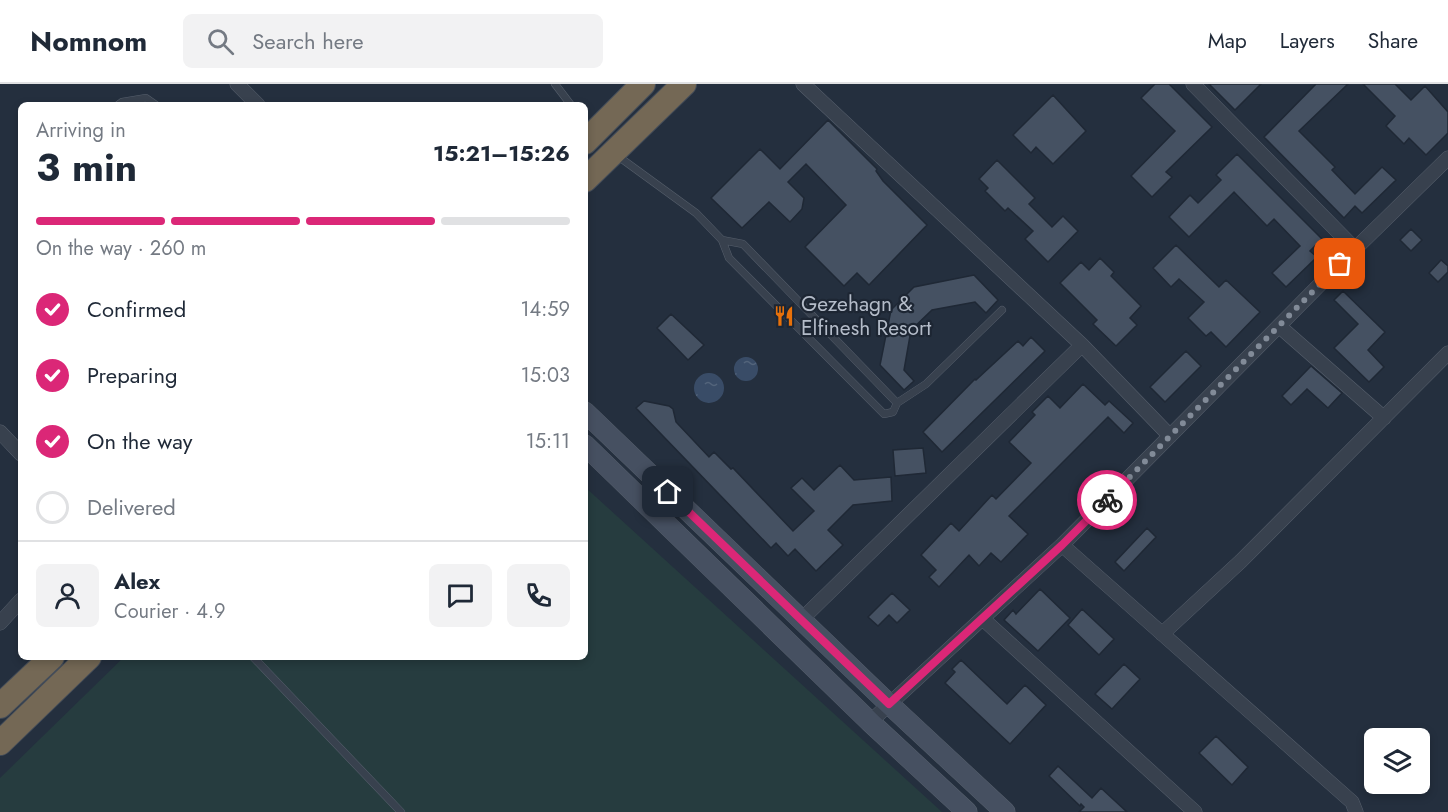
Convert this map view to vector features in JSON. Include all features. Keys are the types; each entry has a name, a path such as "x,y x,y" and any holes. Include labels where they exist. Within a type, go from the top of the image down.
{"highway":[{"path":"589,134 643,84"},
{"path":"588,177 684,84"},
{"path":"0,706 49,660"},
{"path":"0,743 86,660"}],"street":[{"path":"237,84 255,102"},
{"path":"802,84 1082,345 1170,436"},
{"path":"1193,84 1355,249"},
{"path":"870,722 1062,545 1448,158"},
{"path":"1279,326 1384,418"},
{"path":"801,620 1082,345"},
{"path":"1162,634 1241,561 1448,353"},
{"path":"588,415 1005,812"},
{"path":"0,432 18,451"},
{"path":"588,448 870,722 967,812"},
{"path":"1062,545 1352,802 1356,812"},
{"path":"0,622 18,603"},
{"path":"983,619 1195,812"}],"lane":[{"path":"555,84 569,102"},
{"path":"122,102 146,98 152,102"},
{"path":"613,153 696,213 722,240 729,258 884,414 893,412 897,403 926,384 1002,310"},
{"path":"722,240 743,244 897,403"},
{"path":"256,660 401,812"}],"green space":[{"path":"588,490 942,812 0,812 0,778 121,660 588,660"}],"water":[{"path":"746,357 754,361 758,369 754,377 746,381 738,377 734,369 738,361"},
{"path":"709,373 720,377 724,388 720,399 709,403 698,399 694,388 698,377"}],"building":[{"path":"1155,84 1169,84 1212,127 1166,172 1172,177 1152,197 1131,176 1175,131 1141,98"},
{"path":"1209,84 1261,84 1235,110"},
{"path":"1316,84 1348,84 1299,131 1335,167 1332,170 1355,194 1382,167 1396,180 1362,213 1355,206 1344,218 1264,137"},
{"path":"1363,84 1395,84 1411,100 1425,86 1448,112 1448,133 1426,155 1409,138 1404,144 1386,126 1395,116"},
{"path":"1053,95 1086,131 1053,164 1036,147 1031,153 1013,135"},
{"path":"828,120 877,169 883,181 927,225 869,285 857,273 844,286 805,247 846,205 806,164 788,182 804,198 802,209 790,222 769,202 742,228 711,198 760,149 780,169"},
{"path":"1237,154 1322,239 1310,251 1317,257 1286,287 1272,273 1300,246 1274,219 1267,226 1234,192 1189,237 1169,217 1190,195 1198,203 1221,180 1216,175"},
{"path":"997,160 1035,198 1029,204 1052,227 1063,216 1078,231 1048,262 1025,239 1033,231 1008,208 1005,211 985,191 988,188 979,179"},
{"path":"1411,229 1422,240 1411,251 1400,240"},
{"path":"1176,245 1219,287 1226,280 1260,312 1226,347 1211,332 1206,336 1188,318 1204,302 1179,279 1171,287 1153,268"},
{"path":"1100,258 1114,272 1111,276 1141,306 1130,318 1137,325 1116,346 1093,324 1097,320 1060,283 1081,262 1089,270"},
{"path":"1441,260 1448,266 1448,272 1438,282 1429,273"},
{"path":"974,275 998,300 986,313 975,302 932,310 911,330 904,370 914,381 904,390 880,365 891,310 914,287"},
{"path":"1343,291 1385,332 1368,350 1384,367 1369,382 1334,348 1358,324 1334,300"},
{"path":"671,314 704,345 688,360 657,328"},
{"path":"1031,337 1045,351 942,452 923,432 975,379 1018,341 1023,346"},
{"path":"1186,351 1201,366 1165,402 1150,387"},
{"path":"1311,366 1342,393 1328,408 1307,389 1291,405 1282,396"},
{"path":"1083,384 1105,405 1109,401 1133,423 1124,433 1108,417 1009,516 1028,534 1001,562 991,553 979,566 969,555 939,587 929,577 936,570 921,555 951,523 959,531 992,495 996,499 1031,463 1009,442 1035,415 1032,412 1048,396 1060,408"},
{"path":"644,401 669,406 673,409 676,422 709,457 714,452 731,469 733,468 793,531 814,511 791,488 802,478 814,490 840,465 854,480 891,477 892,501 853,505 828,530 843,545 816,571 795,549 788,556 776,543 771,548 636,408"},
{"path":"923,448 926,473 895,476 893,450"},
{"path":"1147,528 1156,537 1124,571 1115,562"},
{"path":"1040,589 1070,618 1038,651 1004,620 1013,610 1016,614"},
{"path":"892,593 910,610 897,623 889,615 878,626 868,617"},
{"path":"1082,609 1114,639 1099,655 1068,625"},
{"path":"961,660 1007,704 1025,685 1046,705 1010,744 945,683 955,672 952,669"},
{"path":"1124,664 1140,679 1112,709 1095,694"},
{"path":"1216,736 1248,767 1232,785 1199,753"},
{"path":"1058,766 1092,798 1101,788 1127,812 1079,812 1084,807 1081,804 1080,806 1049,776"}],"way so far":[{"path":"1107,500 1340,264"}],"place":[{"name":"Gezehagn & Elfinesh Resort","path":"784,316"}],"route":[{"path":"668,492 889,704 983,619 1107,500"}]}
